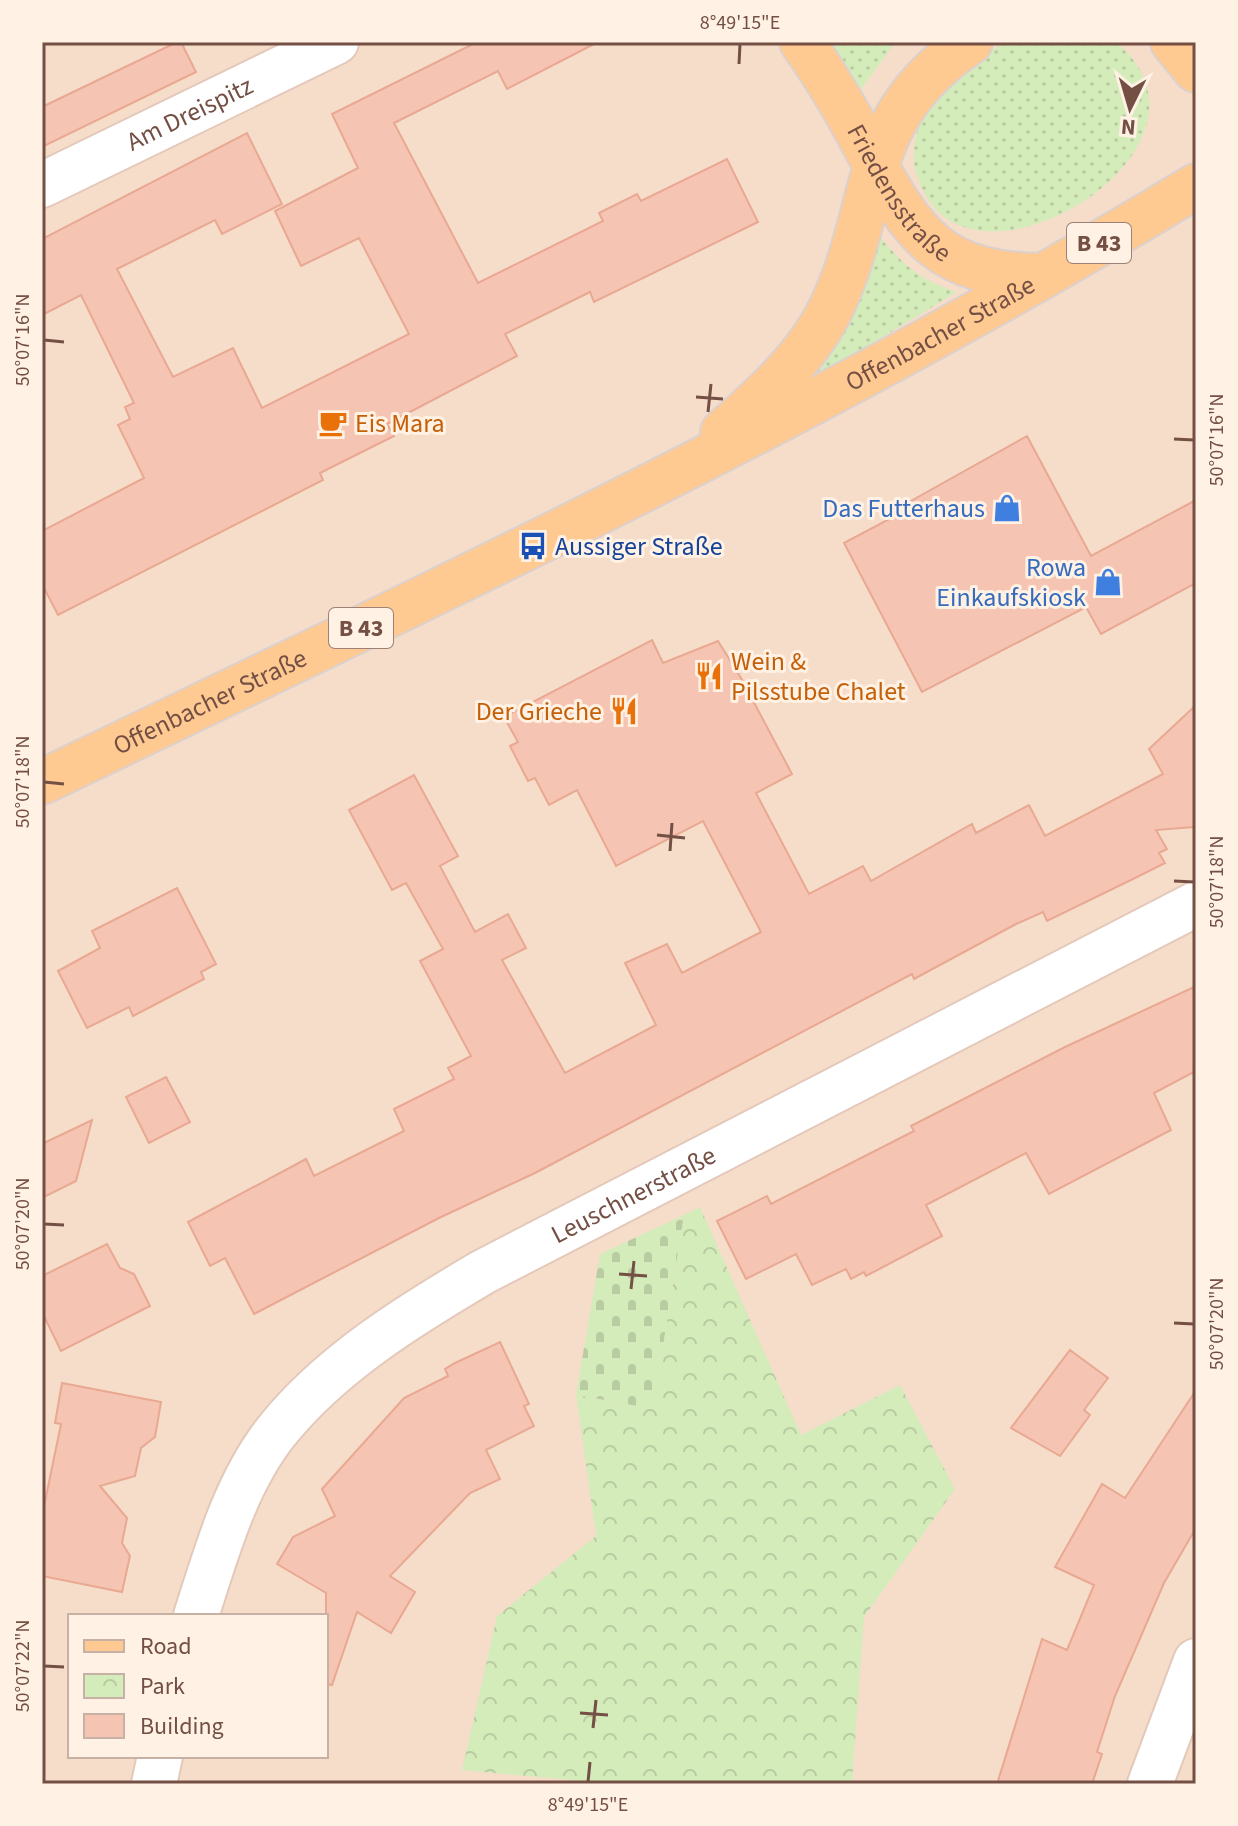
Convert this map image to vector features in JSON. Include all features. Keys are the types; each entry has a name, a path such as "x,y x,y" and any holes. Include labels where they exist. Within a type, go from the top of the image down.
{"main road":[{"name":"Friedensstraße","path":"802,42 831,82 895,203 931,243 955,260 984,271 1043,276"},
{"name":"Offenbacher Straße","path":"679,471 756,403 811,340 832,306 845,272 874,163 897,114 922,82 970,42"},
{"path":"1173,42 1196,70"},
{"name":"Offenbacher Straße","path":"42,782 533,546 856,381 1196,186"}],"street":[{"name":"Am Dreispitz","path":"42,185 336,42"},
{"name":"Leuschnerstraße","path":"197,1614 238,1497 275,1433 313,1393 421,1308 539,1243 1196,904"},
{"path":"1150,1784 1196,1661"},
{"path":"154,1784 160,1758"}],"shaded area":[{"path":"42,42 1196,42 1196,1784 42,1784"}],"green space":[{"path":"831,42 896,42 861,89"},
{"path":"1007,42 1116,42 1145,82 1147,124 1126,163 1091,196 1047,220 1001,231 959,225 928,199 919,181 914,155 918,130 935,98 947,84"},
{"path":"878,235 913,270 957,292 803,385"},
{"path":"700,1207 801,1435 900,1385 955,1489 864,1617 852,1784 615,1784 462,1770 497,1616 596,1536 576,1395 653,1409 684,1215"},
{"path":"684,1215 653,1409 576,1395 600,1254"}],"building":[{"path":"181,42 196,72 42,147 42,107"},
{"path":"477,42 598,42 507,89 498,71 394,123 478,283 603,221 599,213 637,194 641,201 727,159 758,222 594,302 590,292 505,334 517,356 387,424 394,436 320,473 323,480 58,615 42,584 42,531 144,478 118,425 130,419 125,407 134,403 81,295 42,315 42,239 247,133 282,204 222,234 215,220 117,269 173,377 233,348 262,408 409,334 359,238 301,266 275,211 358,168 332,114"},
{"path":"1027,436 1091,556 1196,500 1196,583 1101,634 1086,607 922,692 844,543 912,507 909,502"},
{"path":"652,640 663,663 718,641 741,678 792,774 756,793 809,894 863,866 871,881 972,824 976,833 1029,805 1045,836 1163,774 1149,749 1196,705 1196,831 1194,827 1156,830 1167,849 1159,853 1165,863 1047,921 1043,912 914,979 912,974 535,1173 439,1218 254,1314 225,1258 210,1266 188,1222 306,1159 314,1176 404,1131 394,1109 454,1079 448,1068 471,1056 420,961 443,949 406,883 392,890 349,810 414,775 458,856 440,866 475,932 508,914 526,948 502,960 565,1073 656,1025 625,963 667,944 682,973 761,932 703,821 616,866 577,790 549,805 535,778 528,781 510,746 518,742 504,717"},
{"path":"177,888 216,964 201,972 204,979 133,1016 129,1007 87,1028 58,971 100,948 92,931"},
{"path":"1196,986 1196,1071 1154,1093 1171,1130 1049,1194 1026,1153 926,1205 942,1236 866,1276 864,1272 851,1279 846,1269 812,1285 796,1254 746,1279 717,1221 767,1196 771,1204 914,1131 911,1126 1065,1047"},
{"path":"166,1077 190,1122 149,1143 126,1097"},
{"path":"92,1120 76,1181 42,1198 42,1144"},
{"path":"107,1244 120,1268 134,1274 150,1306 61,1351 42,1312 42,1276"},
{"path":"500,1342 529,1404 524,1406 534,1426 486,1450 500,1479 470,1493 390,1576 415,1592 391,1633 357,1612 332,1685 328,1684 326,1593 277,1564 293,1537 335,1516 322,1489 404,1398 448,1376 445,1369"},
{"path":"1070,1350 1108,1378 1084,1410 1090,1415 1060,1456 1011,1428"},
{"path":"62,1383 161,1402 155,1437 141,1448 135,1476 100,1486 127,1518 122,1543 130,1556 122,1592 42,1576 42,1516 61,1424 55,1423"},
{"path":"1196,1390 1196,1528 1164,1583 1115,1696 1097,1752 1102,1754 1092,1784 997,1784 1042,1639 1067,1650 1094,1585 1055,1567 1102,1484 1125,1498"}],"place":[{"name":"Eis Mara","path":"333,423"},
{"name":"Das Futterhaus","path":"1007,508"},
{"name":"Aussiger Straße","path":"533,546"},
{"name":"Rowa Einkaufskiosk","path":"1108,582"},
{"name":"Wein & Pilsstube Chalet","path":"709,676"},
{"name":"Der Grieche","path":"624,711"}]}
